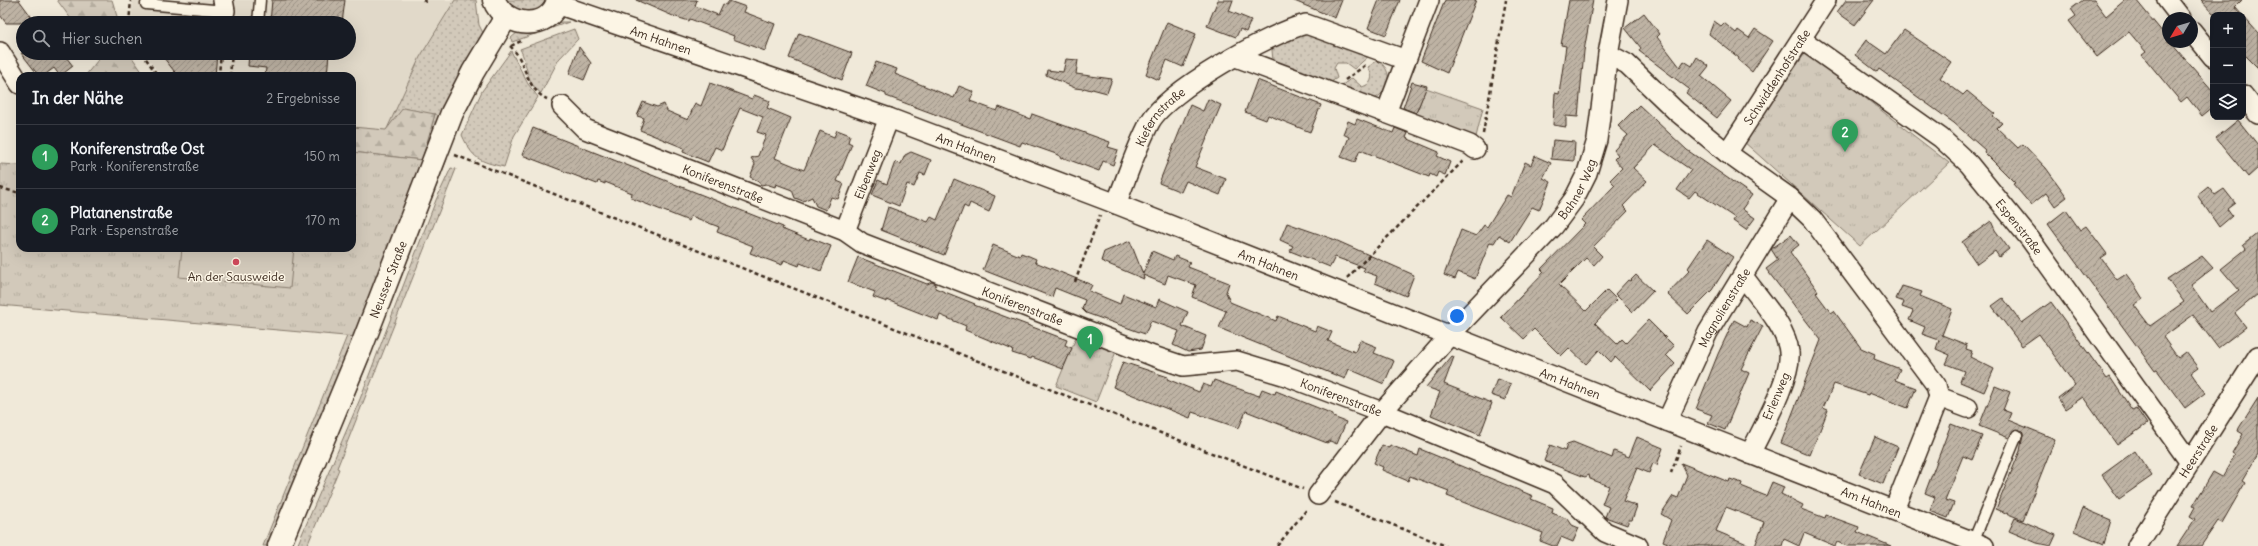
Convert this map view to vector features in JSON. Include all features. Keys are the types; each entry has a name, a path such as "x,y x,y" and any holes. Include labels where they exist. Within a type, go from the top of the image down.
{"main road":[{"path":"494,0 496,7 506,18 518,22 531,23 544,18 558,2"},
{"name":"Neusser Straße","path":"279,546 361,348 452,113 473,72 506,18"}],"street":[{"path":"1386,113 1429,0"},
{"name":"Bahner Weg","path":"1318,495 1382,412 1449,336 1554,226 1574,199 1587,173 1597,140 1608,54 1618,0"},
{"name":"Schwiddenhofstraße","path":"1727,153 1826,0"},
{"path":"2167,0 2176,12"},
{"name":"Am Hahnen","path":"558,2 889,118 1111,202 1338,293 1978,544"},
{"name":"Kiefernstraße","path":"1111,202 1151,121 1170,99 1236,57 1289,28 1306,24 1406,60"},
{"name":"Espenstraße","path":"1801,39 1941,138 1969,164 2030,239 2190,461"},
{"path":"2198,39 2210,54"},
{"path":"0,52 16,78"},
{"path":"1608,54 1627,64 1676,111 1727,153 1790,198 1812,219 1936,384 1939,397 1894,510"},
{"path":"1236,57 1470,145 1475,149"},
{"path":"2246,99 2258,114"},
{"name":"Koniferenstraße","path":"562,106 585,129 845,231 862,243 1153,356 1183,366 1237,361 1286,376 1382,412 1555,484 1605,532 1638,546"},
{"name":"Eibenweg","path":"845,231 889,118"},
{"name":"Magnolienstraße","path":"1667,421 1708,332 1790,198"},
{"name":"Erlenweg","path":"1743,276 1780,328 1789,351 1788,373 1750,454"},
{"name":"Heerstraße","path":"2137,546 2258,356"},
{"path":"1939,397 1968,408"}],"lane":[{"path":"259,16 260,0"},
{"path":"146,4 224,5"},
{"name":"Am Hahnen","path":"1978,544 2017,435"}],"path":[{"path":"129,16 131,0"},
{"path":"423,0 428,3"},
{"path":"1338,293 1346,279 1482,142 1506,0"},
{"path":"511,46 520,59 533,89 541,96 562,106"},
{"path":"1328,92 1384,52"},
{"path":"147,60 155,72"},
{"path":"219,72 220,60"},
{"path":"230,72 231,60"},
{"path":"451,153 1446,546"},
{"path":"0,188 16,192"},
{"path":"1075,282 1111,202"},
{"path":"1670,473 1688,429"},
{"path":"1276,546 1318,495"}],"shaded area":[{"path":"133,0 455,0 420,57 386,131 379,155 356,152 356,72 158,72 149,60 356,60 356,16 132,16"}],"green space":[{"path":"57,0 112,0 117,16 69,16"},
{"path":"455,0 476,0 479,25 483,33 422,160 435,114 386,131 420,57"},
{"path":"503,0 549,0 539,10 529,13 519,13"},
{"path":"561,22 569,22 512,42 511,38 518,32"},
{"path":"574,29 578,39 559,59 541,93 532,84 529,78 523,54 520,49"},
{"path":"1305,30 1370,55 1354,69 1346,63 1337,63 1334,68 1337,78 1328,84 1273,61 1272,50 1278,42"},
{"path":"511,51 528,84 538,97 514,136 504,167 482,161 477,158 462,135 482,91"},
{"path":"1806,52 1949,163 1860,246 1743,141"},
{"path":"98,60 134,60 142,72 88,72"},
{"path":"1377,61 1387,70 1388,83 1383,92 1371,102 1338,88 1352,78 1362,87 1369,83 1371,73 1368,67"},
{"path":"1426,88 1483,108 1473,144 1413,121"},
{"path":"403,108 435,114 422,160 356,152 356,127 386,130"},
{"path":"356,152 422,160 356,337 0,305 0,164 16,165 16,252 356,252"},
{"path":"443,158 447,159 364,372 291,546 287,546"},
{"path":"451,168 456,169 337,468 339,469 307,546 297,546 360,399 436,200"},
{"name":"An der Sausweide","path":"182,252 294,252 290,288 179,277"},
{"path":"1078,333 1117,349 1096,402 1056,386"},
{"path":"347,336 356,337 270,546 263,546"}],"building":[{"path":"0,0 19,0 31,16 16,16 16,23 6,23 0,15"},
{"path":"272,0 345,0 343,16 271,16"},
{"path":"636,0 697,0 695,6 718,15 723,4 726,5 729,1 746,7 744,12 775,24 765,51 733,39 734,36 690,19 689,21 673,16"},
{"path":"1218,0 1233,0 1229,11 1251,20 1246,32 1240,29 1236,37 1207,26"},
{"path":"1292,0 1342,0 1335,18"},
{"path":"1379,0 1400,0 1386,35 1368,28"},
{"path":"1445,0 1476,0 1447,73 1421,61"},
{"path":"1569,0 1593,0 1584,51 1578,117 1566,116 1566,127 1553,125 1555,93 1559,94 1566,46 1561,45"},
{"path":"1846,0 1874,0 1855,25 1837,12"},
{"path":"2083,0 2094,0 2106,16 2125,0 2136,0 2162,32 2162,48 2175,48 2210,88 2210,109 2202,116 2187,97 2181,102 2142,55 2146,52 2129,32 2097,57 2069,21 2076,16 2071,9"},
{"path":"2201,0 2242,0 2235,7 2239,12 2212,12"},
{"path":"1644,13 1660,34 1657,37 1680,67 1684,61 1692,66 1697,57 1709,66 1701,76 1731,101 1717,118 1686,93 1689,89 1639,51 1641,48 1625,28"},
{"path":"2246,19 2258,33 2258,68 2246,56"},
{"path":"1714,21 1721,26 1724,23 1736,33 1738,30 1749,38 1755,29 1773,41 1752,72 1738,60 1739,58 1709,34"},
{"path":"1167,22 1196,34 1183,67 1167,60 1159,80 1146,74"},
{"path":"1904,30 1951,62 1940,78 1963,95 1967,91 1995,114 1993,116 2002,123 1997,128 2018,148 2023,144 2046,168 2067,197 2055,206 2046,193 2031,205 2013,184 2015,183 1984,152 1985,150 1954,123 1879,69 1877,72 1855,55 1866,40 1886,54"},
{"path":"799,33 852,53 842,80 789,58"},
{"path":"579,47 591,63 584,80 569,74"},
{"path":"1066,59 1078,60 1076,74 1112,79 1107,93 1092,89 1075,88 1046,75 1047,70 1063,72"},
{"path":"26,60 68,60 73,66 65,72 57,72 54,68 48,72 36,72"},
{"path":"165,60 216,60 215,72 175,72"},
{"path":"248,60 328,60 327,72 266,72 266,68 248,66"},
{"path":"876,62 897,69 895,74 954,98 959,86 974,92 970,101 997,111 999,107 1030,119 1032,114 1110,142 1108,147 1118,150 1113,165 1103,161 1099,171 1064,158 1061,159 1059,155 1022,142 1020,146 886,96 886,94 866,86"},
{"path":"1257,80 1321,105 1310,132 1268,115 1266,120 1245,112"},
{"path":"1412,82 1427,86 1416,113 1403,108"},
{"path":"710,83 752,99 754,95 770,101 767,108 791,118 775,158 804,170 820,131 834,137 837,130 850,135 848,142 852,144 837,181 844,184 838,199 831,197 826,210 816,206 812,197 803,201 795,198 792,190 776,184 775,187 766,184 761,185 758,181 750,177 755,164 751,158 758,156 766,135 757,132 763,117 740,108 722,150 715,147 708,162 683,152 684,148 640,130 644,118 637,116 643,102 657,107 664,104 667,111 688,120 695,103 701,106"},
{"path":"1208,99 1221,105 1195,167 1226,179 1220,195 1186,181 1181,192 1159,183 1190,105 1203,111"},
{"path":"1639,105 1687,150 1752,195 1742,209 1755,218 1746,230 1733,221 1735,218 1695,191 1689,198 1677,190 1691,170 1655,145 1633,168 1647,181 1623,206 1628,211 1593,247 1602,256 1594,265 1586,258 1559,285 1586,311 1607,290 1617,300 1595,323 1617,344 1622,339 1626,343 1648,320 1674,346 1666,355 1675,364 1650,391 1615,357 1611,362 1599,350 1586,364 1569,348 1561,356 1534,329 1524,339 1501,317 1544,272 1541,269 1585,224 1581,220 1615,185 1610,180 1622,168 1614,159 1618,155 1614,150 1628,135 1618,126"},
{"path":"1357,119 1393,133 1395,128 1408,133 1406,138 1439,152 1437,156 1450,162 1445,175 1438,172 1436,177 1430,174 1429,177 1360,150 1355,162 1341,157 1349,137 1343,134 1348,121 1355,124"},
{"path":"2238,120 2258,145 2258,168 2248,177 2216,138"},
{"path":"533,128 783,227 782,229 809,240 810,238 831,246 821,271 800,263 799,266 784,260 782,265 750,253 753,246 717,232 719,227 691,216 689,221 631,198 632,193 605,182 605,184 598,181 597,184 522,155"},
{"path":"1553,140 1575,142 1574,161 1551,159"},
{"path":"911,152 931,160 925,175 920,173 914,187 907,184 899,206 872,195 878,180 887,184 895,162 901,164 905,155"},
{"path":"1535,156 1551,163 1543,178 1551,182 1539,210 1532,207 1510,242 1499,235 1494,243 1490,242 1475,279 1458,272 1455,279 1444,275 1461,230 1476,236 1484,225 1487,227 1507,195 1511,197 1525,162 1531,165"},
{"path":"954,179 995,196 989,212 970,203 968,208 964,206 944,255 881,230 888,207 928,222 931,217 937,220"},
{"path":"2208,186 2215,195 2224,189 2235,203 2227,209 2232,216 2219,227 2197,195"},
{"path":"2066,210 2080,230 2086,226 2107,254 2101,258 2117,280 2126,274 2135,286 2143,299 2134,305 2150,326 2184,302 2167,279 2202,256 2213,268 2191,285 2210,312 2239,290 2221,269 2246,249 2243,245 2258,233 2258,294 2235,313 2246,327 2218,348 2193,315 2163,337 2178,358 2186,352 2198,368 2191,373 2205,393 2185,408 2157,370 2155,371 2048,224"},
{"path":"1991,221 1995,230 2009,249 1999,257 1995,251 1977,264 1962,242"},
{"path":"1287,223 1333,239 1414,275 1406,296 1375,283 1377,276 1363,271 1365,268 1335,257 1330,267 1290,251 1293,246 1280,240"},
{"path":"1791,235 1799,245 1790,252 1818,291 1816,293 1831,313 1834,311 1861,348 1875,354 1874,359 1900,369 1895,380 1916,388 1908,408 1869,393 1868,395 1834,384 1823,408 1828,410 1810,455 1781,443 1821,340 1766,269 1778,260 1771,249"},
{"path":"1707,240 1733,257 1712,290 1688,314 1667,294 1690,270 1688,268"},
{"path":"1130,241 1143,274 1152,251 1173,260 1175,256 1190,262 1188,267 1229,283 1226,292 1230,302 1276,321 1278,316 1315,331 1317,326 1332,332 1328,341 1355,352 1360,340 1377,347 1374,353 1394,361 1384,384 1349,369 1345,379 1219,328 1226,311 1192,297 1196,285 1168,275 1165,284 1143,275 1144,279 1101,261 1104,252"},
{"path":"993,245 1020,256 1021,253 1029,256 1036,259 1035,262 1092,285 1089,291 1120,304 1123,294 1156,307 1159,299 1188,312 1182,326 1206,336 1201,350 1188,352 1173,345 1179,331 1151,321 1145,334 1086,313 1082,309 1085,300 1055,288 1052,297 983,270"},
{"path":"858,257 927,284 932,282 936,284 935,288 975,304 974,305 1067,340 1065,345 1072,348 1063,369 1032,357 1031,359 1012,353 1013,350 965,330 966,326 940,315 938,320 887,300 887,302 873,297 875,292 848,282"},
{"path":"1636,275 1653,291 1633,312 1615,294 1628,280 1630,281"},
{"path":"1902,286 1922,292 1920,296 1952,309 1942,335 1967,345 1966,349 1972,351 1970,357 1994,369 1984,392 1960,382 1964,371 1946,364 1950,355 1936,349 1939,340 1922,334 1925,327 1909,320 1913,311 1902,307 1904,302 1896,299"},
{"path":"2003,298 2022,323 2051,302 2107,379 2110,377 2132,410 2136,408 2147,424 2117,445 2083,397 2065,409 2058,398 2075,385 2039,334 2022,346 1992,306"},
{"path":"1734,320 1747,327 1750,320 1763,326 1741,369 1749,373 1725,430 1708,423 1712,415 1696,409 1718,354"},
{"path":"1452,356 1454,357 1444,384 1492,403 1480,435 1431,415 1440,392 1426,387"},
{"path":"1123,362 1168,377 1167,379 1199,392 1203,384 1211,387 1214,380 1259,396 1262,389 1275,394 1276,391 1333,414 1333,417 1346,422 1337,444 1330,441 1327,443 1246,411 1239,428 1192,412 1190,418 1113,387"},
{"path":"1497,379 1511,384 1505,400 1491,395"},
{"path":"1995,386 2010,392 2003,410 2011,413 2008,420 2055,439 2023,520 1996,509 2020,451 2023,435 2022,431 2016,429 2009,438 1979,426"},
{"path":"2258,398 2258,454 2242,481 2245,483 2222,523 2218,521 2201,546 2177,546 2195,519 2190,516 2195,507 2193,506 2213,472 2222,477 2235,455 2232,453 2243,434 2238,431 2239,428"},
{"path":"1951,424 1982,436 1972,460 1963,456 1945,500 1954,503 1948,518 1930,511 1935,497 1925,493"},
{"path":"1637,437 1663,448 1657,465 1653,463 1649,473 1637,468 1623,501 1637,506 1632,520 1629,520 1627,525 1605,517 1609,507 1602,504 1609,486 1590,479 1589,475 1585,477 1544,461 1550,445 1565,451 1567,444 1573,442 1612,458 1614,451 1629,457"},
{"path":"1875,437 1898,447 1883,484 1859,474"},
{"path":"1382,445 1389,448 1390,445 1418,456 1420,449 1533,496 1531,499 1553,508 1552,513 1568,519 1572,525 1579,528 1573,542 1561,537 1557,546 1553,546 1540,541 1543,533 1447,496 1449,491 1410,476 1408,481 1382,470 1383,467 1374,463"},
{"path":"2135,451 2152,476 2119,499 2102,475"},
{"path":"1681,463 1729,482 1730,479 1742,483 1741,486 1766,496 1772,482 1784,487 1781,494 1803,505 1801,509 1825,518 1826,515 1859,527 1857,532 1891,546 1847,546 1837,542 1835,546 1804,533 1799,546 1784,539 1782,546 1755,546 1764,522 1726,507 1716,531 1752,546 1675,546 1663,541 1671,520 1661,514 1673,496 1678,498 1687,475"},
{"path":"2083,508 2111,520 2104,544 2074,531"},
{"path":"2015,518 2056,535 2051,546 2037,543 2009,531"}],"place":[{"name":"Platanenstraße","path":"1845,152"},
{"name":"An der Sausweide","path":"236,262"},
{"name":"Koniferenstraße Ost","path":"1090,359"}]}
